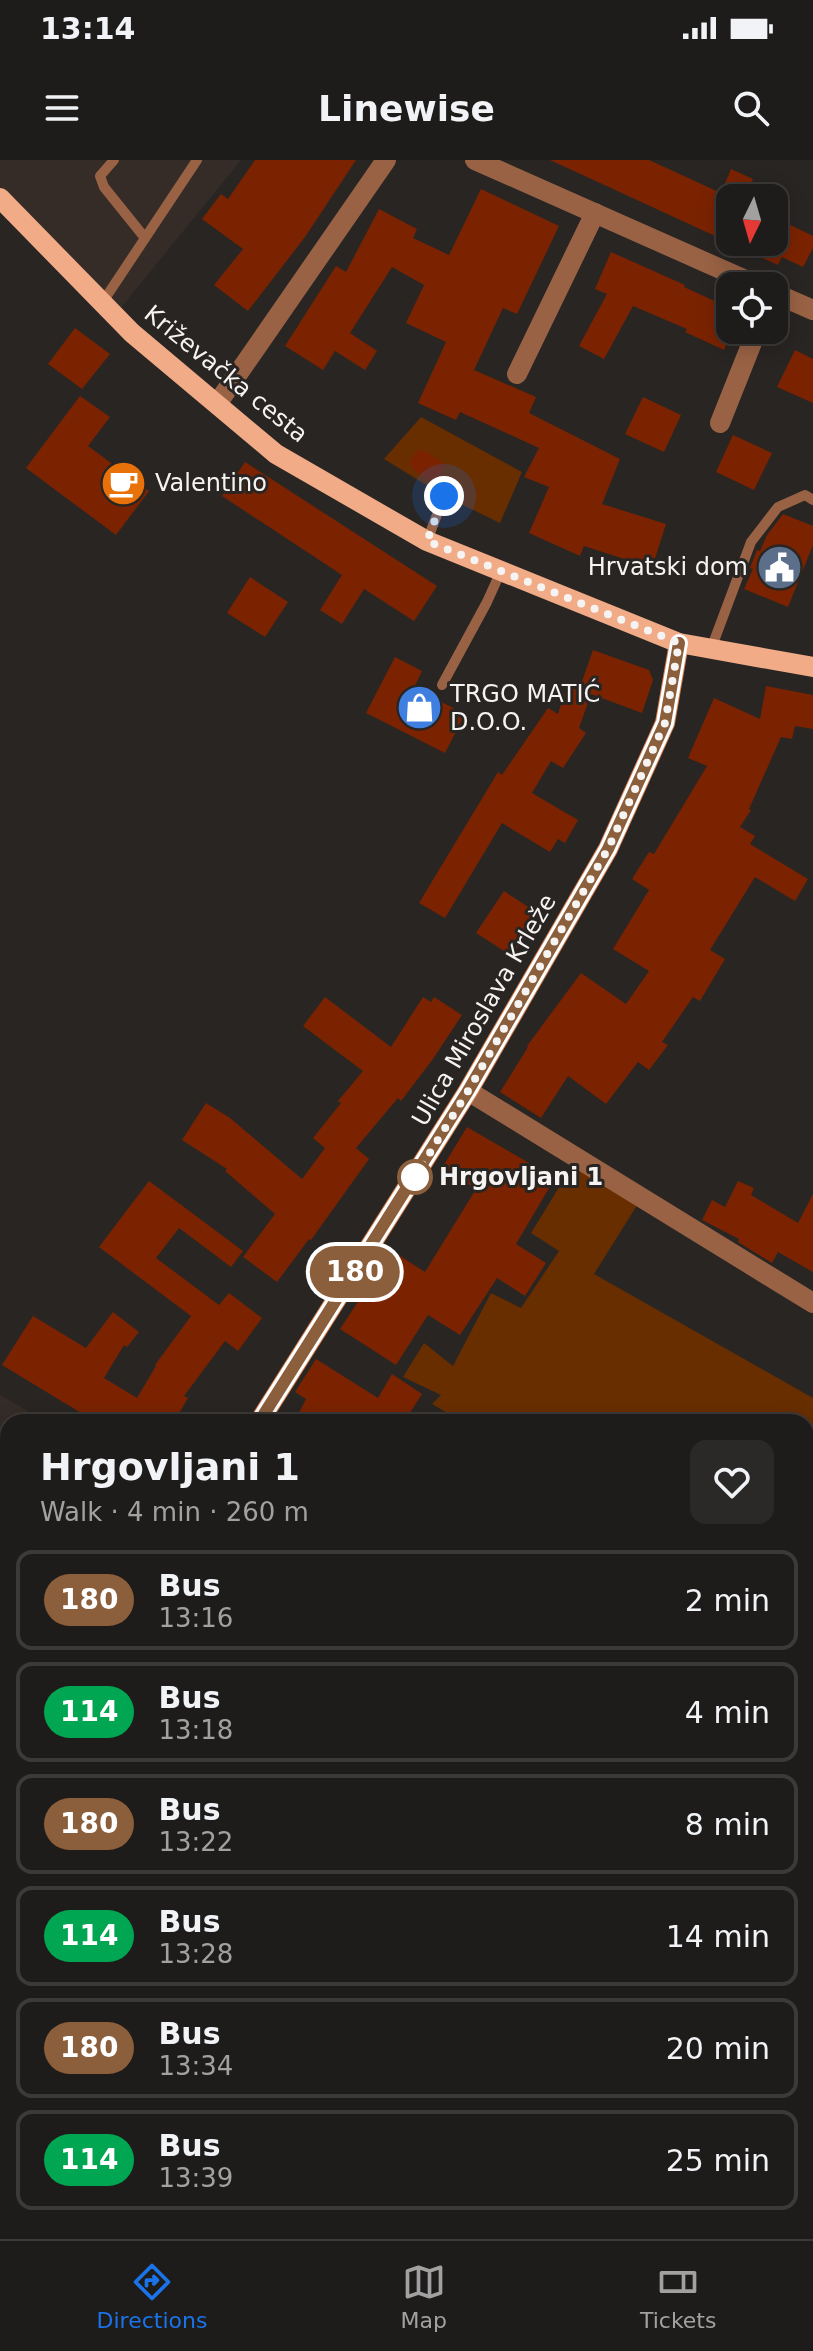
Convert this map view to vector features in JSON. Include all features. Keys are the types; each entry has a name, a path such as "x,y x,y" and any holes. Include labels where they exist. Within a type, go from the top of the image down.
{"main road":[{"name":"Križevačka cesta","path":"0,198 132,333 276,454 427,541 679,643 813,667"},
{"name":"Ulica Miroslava Krleže","path":"264,1414 468,1091 608,849 665,723 679,643"}],"street":[{"path":"217,404 386,160"},
{"path":"475,160 728,272"},
{"path":"517,374 595,213"},
{"path":"788,299 813,310"},
{"path":"720,423 751,344"},
{"path":"468,1091 813,1303"}],"lane":[{"path":"114,160 100,176 104,187 145,238"},
{"path":"102,303 197,160"},
{"path":"711,649 751,542 778,507 805,495 813,500"},
{"path":"427,541 444,496"},
{"path":"442,685 501,571"}],"shaded area":[{"path":"0,160 241,160 115,315 0,198"},
{"path":"421,417 522,472 500,523 444,496 384,459"},
{"path":"577,1158 641,1199 594,1274 813,1398 813,1414 449,1414 432,1404 441,1395 403,1377 424,1343 453,1366 491,1293 521,1308 559,1251 531,1233"},
{"path":"0,1395 33,1414 0,1414"}],"building":[{"path":"255,160 356,160 305,237 248,311 214,285 243,249 202,219 221,194 228,199"},
{"path":"550,160 649,160 716,191 716,236"},
{"path":"731,169 753,179 751,184 725,184"},
{"path":"481,189 559,226 517,314 503,308 474,370 536,397 529,413 620,459 602,504 666,524 652,568 584,546 580,556 529,533 549,487 524,477 539,448 460,412 456,420 418,403 446,342 406,323 424,285 392,267 350,333 377,351 365,370 335,351 323,370 285,346 336,266 346,272 379,209 417,229 413,238 449,255"},
{"path":"788,224 813,236 813,248 803,267 782,257 778,265 758,256 788,256"},
{"path":"611,252 685,285 716,302 716,344 727,344 724,350 685,332 687,329 633,306 604,359 579,346 607,294 595,289"},
{"path":"75,328 110,354 82,389 48,364"},
{"path":"795,350 813,359 813,403 777,387"},
{"path":"80,396 110,417 88,446 149,491 116,535 26,468"},
{"path":"643,397 681,415 664,452 625,434"},
{"path":"733,435 772,453 754,490 716,472"},
{"path":"417,450 427,452 446,465 435,484 415,471 409,463"},
{"path":"245,462 437,586 414,621 364,589 342,624 320,610 342,575 222,496"},
{"name":"Hrvatski dom","path":"783,514 813,526 813,545 788,607 744,589 757,550 760,551 767,535"},
{"path":"250,577 288,602 265,637 227,613"},
{"path":"593,650 649,670 653,680 642,713 591,694 579,728 586,733 563,768 551,761 532,793 578,820 565,843 558,839 550,852 502,823 445,918 419,903 498,772 502,775 548,708 558,714 567,686 579,690"},
{"path":"395,657 422,671 414,688 465,714 445,753 366,713"},
{"path":"766,686 813,695 813,729 795,726 792,739 781,737 751,810 740,827 755,836 750,844 808,879 795,901 755,877 710,950 725,959 700,1001 693,997 662,1042 668,1045 649,1070 638,1062 606,1104 568,1076 541,1118 500,1092 527,1046 581,973 626,1004 649,971 613,949 649,890 632,879 649,852 654,854 707,766 688,758 714,698 760,719"},
{"path":"504,891 539,914 512,956 476,933"},
{"path":"325,997 391,1047 423,997 431,1002 434,997 462,1015 401,1101 398,1098 356,1148 369,1159 277,1282 243,1257 275,1214 225,1171 227,1169 182,1140 206,1103 230,1118 302,1179 325,1148 313,1138 363,1071 303,1026"},
{"path":"467,1127 555,1178 516,1244 546,1263 525,1296 497,1278 460,1335 428,1315 396,1365 340,1329 359,1300 365,1303 397,1254 425,1272 476,1189 442,1168"},
{"path":"149,1181 243,1251 231,1267 179,1228 156,1258 219,1305 229,1293 262,1318 238,1351 225,1341 184,1396 188,1398 179,1414 83,1414 2,1365 33,1316 86,1348 113,1312 139,1332 127,1347 124,1345 104,1378 137,1398 155,1365 191,1316 99,1247"},
{"path":"738,1181 754,1188 751,1195 798,1223 813,1194 813,1272 778,1252 772,1263 738,1242 739,1239 702,1220 712,1200 725,1207"},
{"path":"316,1359 378,1398 392,1374 422,1394 409,1414 298,1414 306,1399 295,1392"}],"bus line":[{"name":"180","path":"264,1414 468,1091 608,849 665,723 679,643"}],"place":[{"name":"Valentino","path":"124,483"},
{"name":"Hrvatski dom","path":"779,567"},
{"name":"TRGO MATIĆ D.O.O.","path":"419,708"},
{"name":"Hrgovljani 1","path":"415,1177"}],"route":[{"path":"415,1177 608,849 665,723 679,643 427,541 444,496"}]}
